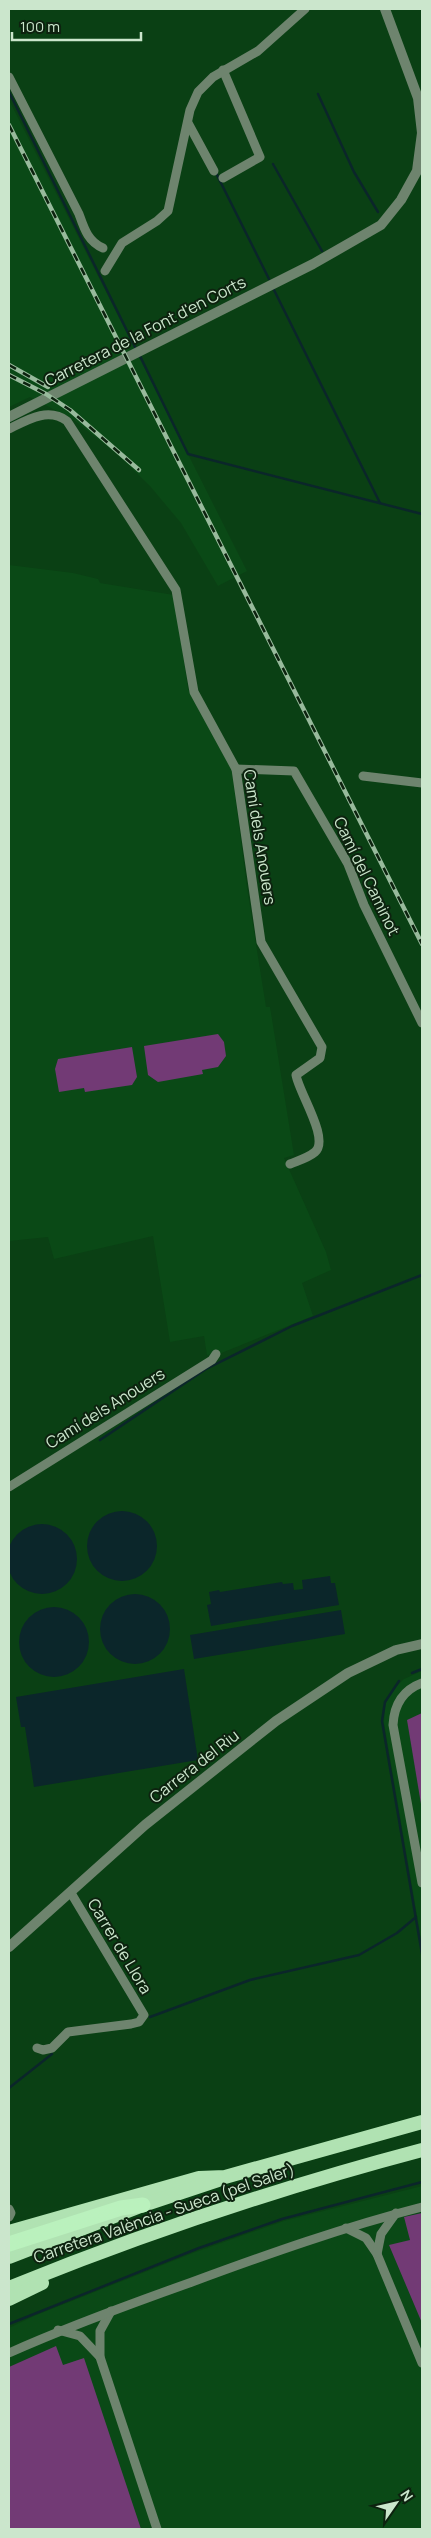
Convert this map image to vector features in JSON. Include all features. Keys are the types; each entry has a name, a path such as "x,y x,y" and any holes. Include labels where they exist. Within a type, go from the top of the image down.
{"highway":[{"path":"9,2232 199,2178 226,2177 422,2122"},
{"name":"Carretera València - Sueca (pel Saler)","path":"9,2288 152,2233 331,2174 422,2150"},
{"name":"Carretera València - Sueca (pel Saler)","path":"9,2257 144,2205 226,2177"},
{"path":"9,2244 121,2208 144,2205"},
{"path":"9,2300 152,2233"}],"street":[{"path":"106,271 122,243 157,221 168,211 188,123 198,92 206,82 223,70 258,51 305,9"},
{"name":"Carretera de la Font d'en Corts","path":"9,417 295,273 353,243 381,225 401,200 417,171 422,133 418,98 385,9"},
{"path":"223,70 260,157 224,178"},
{"path":"9,77 79,214 88,236 95,245 102,248"},
{"path":"188,123 214,171"},
{"name":"Camí dels Anouers","path":"9,429 46,414 60,417 72,428 176,590 194,692 236,769 261,942 316,1031 322,1046 320,1058 296,1075 298,1084 319,1132 320,1142 315,1152 290,1164"},
{"name":"Camí del Caminot","path":"236,769 294,771 348,864 364,905 422,1023"},
{"path":"363,776 422,783"},
{"name":"Camí dels Anouers","path":"9,1487 212,1360 216,1354"},
{"name":"Carrera del Riu","path":"9,1947 168,1806 276,1721 348,1673 396,1650 422,1644"},
{"path":"422,1683 411,1688 400,1699 394,1720 422,1883"},
{"name":"Carrer de Llora","path":"37,2048 43,2050 52,2048 68,2032 132,2024 139,2022 144,2015 71,1894"},
{"path":"9,2353 58,2330 111,2311 346,2228 422,2206"},
{"path":"9,2209 11,2213 9,2217"},
{"path":"377,2254 381,2234 396,2213"},
{"path":"346,2228 366,2238 377,2254 422,2364"},
{"path":"111,2311 100,2331 100,2357 157,2529"},
{"path":"58,2330 80,2336 100,2357"}],"shaded area":[{"path":"9,100 247,571 218,586 181,523 150,486 117,454 74,420 30,397 9,407"},
{"path":"9,565 73,573 98,579 100,583 174,595 188,689 231,765 247,888 266,1007 270,1007 294,1155 284,1158 326,1252 331,1270 302,1283 313,1316 219,1354 207,1355 204,1336 170,1342 153,1236 54,1259 48,1237 9,1241"},
{"path":"218,1034 224,1042 226,1056 218,1067 202,1070 203,1074 158,1082 148,1075 144,1046"},
{"path":"132,1047 137,1077 132,1085 85,1092 84,1088 59,1092 55,1069 58,1059"},
{"path":"422,1671 422,1944 384,1722 385,1705 392,1691 404,1679"},
{"path":"422,1713 422,1810 407,1720"},
{"path":"422,2186 422,2529 9,2529 9,2328 34,2316 193,2253 284,2221"},
{"path":"422,2213 422,2323 389,2245 410,2240 404,2217"},
{"path":"56,2346 63,2365 84,2358 141,2529 9,2529 9,2367"}],"water":[{"path":"122,1511 135,1514 147,1521 154,1533 157,1546 154,1559 147,1571 135,1578 122,1581 109,1578 97,1571 90,1559 87,1546 90,1533 97,1521 109,1514"},
{"path":"42,1524 55,1527 67,1534 74,1546 77,1559 74,1572 67,1584 55,1591 42,1594 29,1591 17,1584 10,1572 7,1559 10,1546 17,1534 29,1527"},
{"path":"330,1576 331,1583 335,1583 339,1605 211,1626 207,1605 211,1604 209,1592 282,1582 283,1584 293,1583 294,1590 303,1589 302,1580"},
{"path":"135,1594 148,1597 160,1604 167,1616 170,1629 167,1642 160,1654 148,1661 135,1664 122,1661 110,1654 103,1642 100,1629 103,1616 110,1604 122,1597"},
{"path":"54,1607 67,1610 79,1617 86,1629 89,1642 86,1655 79,1667 67,1674 54,1677 41,1674 29,1667 22,1655 19,1642 22,1629 29,1617 41,1610"},
{"path":"341,1610 345,1634 194,1659 190,1635"},
{"path":"184,1669 198,1760 34,1787 25,1727 21,1727 16,1697"}],"waterway":[{"path":"9,92 136,349"},
{"path":"318,94 354,172 378,212"},
{"path":"273,164 322,251"},
{"path":"216,173 269,279"},
{"path":"274,290 380,503"},
{"path":"139,354 188,454 422,514"},
{"path":"100,1440 206,1369 292,1326 422,1275"},
{"path":"412,1673 422,1669"},
{"path":"399,1681 385,1702 382,1721 422,1954"},
{"path":"150,2017 250,1980 359,1955 397,1933 416,1917"},
{"path":"9,2088 52,2054"},
{"path":"9,2324 199,2248 282,2219 422,2182"}],"railway":[{"path":"9,125 422,944"},
{"path":"9,365 48,387"},
{"path":"9,375 46,394 70,410 139,470"}]}
